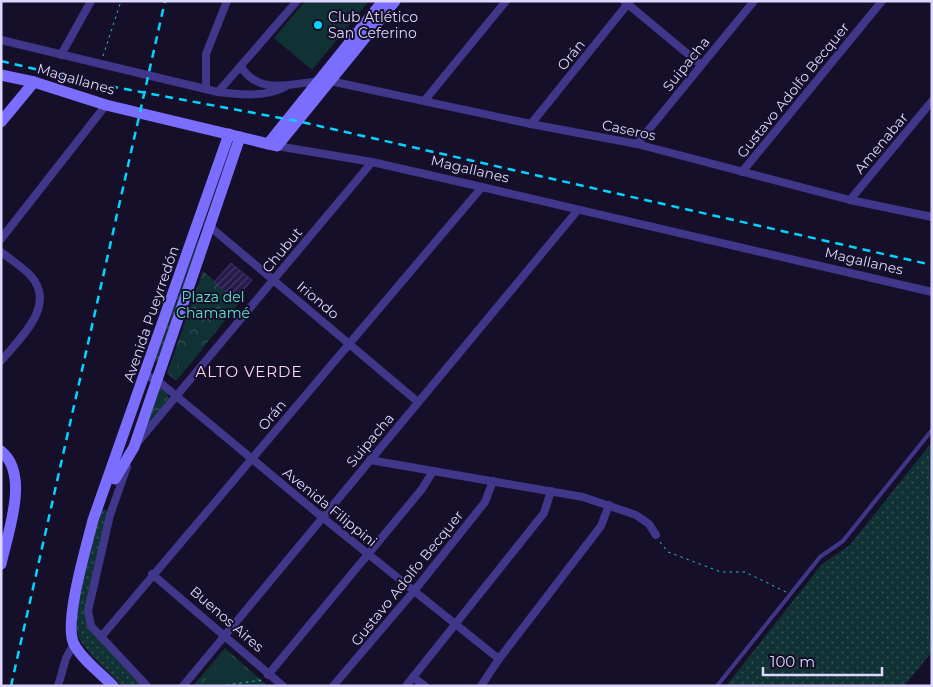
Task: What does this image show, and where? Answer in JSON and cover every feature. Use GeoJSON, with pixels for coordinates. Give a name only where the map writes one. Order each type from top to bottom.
{"type":"FeatureCollection","features":[{"type":"Feature","properties":{"kind":"street"},"geometry":{"type":"LineString","coordinates":[[61,55],[92,1]]}},
{"type":"Feature","properties":{"kind":"street"},"geometry":{"type":"LineString","coordinates":[[206,89],[206,54],[227,1]]}},
{"type":"Feature","properties":{"kind":"street"},"geometry":{"type":"LineString","coordinates":[[218,92],[297,1]]}},
{"type":"Feature","properties":{"kind":"street"},"geometry":{"type":"LineString","coordinates":[[240,67],[247,76],[261,84],[285,87],[325,81],[383,1]]}},
{"type":"Feature","properties":{"kind":"street"},"geometry":{"type":"LineString","coordinates":[[272,145],[395,1]]}},
{"type":"Feature","properties":{"kind":"street"},"geometry":{"type":"LineString","coordinates":[[425,100],[506,1]]}},
{"type":"Feature","properties":{"kind":"street","name":"Suipacha"},"geometry":{"type":"LineString","coordinates":[[638,144],[754,1]]}},
{"type":"Feature","properties":{"kind":"street","name":"Gustavo Adolfo Becquer"},"geometry":{"type":"LineString","coordinates":[[742,172],[882,1]]}},
{"type":"Feature","properties":{"kind":"street"},"geometry":{"type":"LineString","coordinates":[[627,2],[701,65]]}},
{"type":"Feature","properties":{"kind":"street","name":"Orán"},"geometry":{"type":"LineString","coordinates":[[531,124],[627,2]]}},
{"type":"Feature","properties":{"kind":"street"},"geometry":{"type":"LineString","coordinates":[[1,40],[218,92],[238,94],[274,93],[285,87]]}},
{"type":"Feature","properties":{"kind":"street","name":"Magallanes"},"geometry":{"type":"LineString","coordinates":[[1,75],[34,82],[106,104],[272,145],[372,162],[932,292]]}},
{"type":"Feature","properties":{"kind":"street","name":"Caseros"},"geometry":{"type":"LineString","coordinates":[[325,81],[425,100],[531,124],[638,144],[850,200],[930,214]]}},
{"type":"Feature","properties":{"kind":"street"},"geometry":{"type":"LineString","coordinates":[[1,122],[34,82]]}},
{"type":"Feature","properties":{"kind":"street","name":"Amenabar"},"geometry":{"type":"LineString","coordinates":[[850,200],[932,101]]}},
{"type":"Feature","properties":{"kind":"street"},"geometry":{"type":"LineString","coordinates":[[1,239],[106,104]]}},
{"type":"Feature","properties":{"kind":"street","name":"Avenida Pueyrredón"},"geometry":{"type":"LineString","coordinates":[[101,636],[91,626],[88,611],[110,515],[157,380],[229,134]]}},
{"type":"Feature","properties":{"kind":"street","name":"Avenida Pueyrredón"},"geometry":{"type":"LineString","coordinates":[[74,644],[70,623],[82,563],[100,504],[146,375],[204,224],[240,137]]}},
{"type":"Feature","properties":{"kind":"street","name":"Chubut"},"geometry":{"type":"LineString","coordinates":[[134,447],[372,162]]}},
{"type":"Feature","properties":{"kind":"street","name":"Orán"},"geometry":{"type":"LineString","coordinates":[[101,636],[482,187]]}},
{"type":"Feature","properties":{"kind":"street","name":"Suipacha"},"geometry":{"type":"LineString","coordinates":[[183,686],[577,211]]}},
{"type":"Feature","properties":{"kind":"street","name":"Iriondo"},"geometry":{"type":"LineString","coordinates":[[204,224],[273,279],[418,402]]}},
{"type":"Feature","properties":{"kind":"street"},"geometry":{"type":"LineString","coordinates":[[1,252],[30,274],[40,296],[40,308],[34,320],[1,361]]}},
{"type":"Feature","properties":{"kind":"street","name":"Avenida Filippini"},"geometry":{"type":"LineString","coordinates":[[146,375],[157,380],[322,517],[499,659]]}},
{"type":"Feature","properties":{"kind":"street","name":"Avenida Pueyrredón"},"geometry":{"type":"LineString","coordinates":[[100,504],[134,447]]}},
{"type":"Feature","properties":{"kind":"street"},"geometry":{"type":"LineString","coordinates":[[1,451],[9,457],[16,472],[16,491],[1,564]]}},
{"type":"Feature","properties":{"kind":"street"},"geometry":{"type":"LineString","coordinates":[[370,460],[583,496],[636,515],[650,524],[656,535]]}},
{"type":"Feature","properties":{"kind":"street"},"geometry":{"type":"LineString","coordinates":[[268,675],[422,489],[433,471]]}},
{"type":"Feature","properties":{"kind":"street","name":"Gustavo Adolfo Becquer"},"geometry":{"type":"LineString","coordinates":[[334,686],[414,591],[485,502],[493,481]]}},
{"type":"Feature","properties":{"kind":"street"},"geometry":{"type":"LineString","coordinates":[[406,686],[544,513],[551,491]]}},
{"type":"Feature","properties":{"kind":"street"},"geometry":{"type":"LineString","coordinates":[[481,686],[499,659],[601,526],[609,505]]}},
{"type":"Feature","properties":{"kind":"street","name":"Buenos Aires"},"geometry":{"type":"LineString","coordinates":[[152,574],[283,686]]}},
{"type":"Feature","properties":{"kind":"street"},"geometry":{"type":"LineString","coordinates":[[101,636],[147,686]]}},
{"type":"Feature","properties":{"kind":"street"},"geometry":{"type":"LineString","coordinates":[[58,686],[66,658],[74,644],[113,686]]}},
{"type":"Feature","properties":{"kind":"street"},"geometry":{"type":"LineString","coordinates":[[413,677],[425,686]]}},
{"type":"Feature","properties":{"kind":"lane"},"geometry":{"type":"LineString","coordinates":[[717,686],[820,557],[843,541],[932,430]]}},
{"type":"Feature","properties":{"kind":"path"},"geometry":{"type":"LineString","coordinates":[[100,64],[121,1]]}},
{"type":"Feature","properties":{"kind":"path"},"geometry":{"type":"LineString","coordinates":[[656,535],[668,552],[721,572],[745,572],[790,594]]}},
{"type":"Feature","properties":{"kind":"path"},"geometry":{"type":"LineString","coordinates":[[220,686],[256,682],[263,680],[268,675]]}},
{"type":"Feature","properties":{"kind":"green space","name":"Club Atlético San Ceferino"},"geometry":{"type":"Polygon","coordinates":[[[305,1],[369,1],[312,70],[274,38],[305,1]]]}},
{"type":"Feature","properties":{"kind":"green space"},"geometry":{"type":"Polygon","coordinates":[[[198,240],[201,241],[159,363],[155,361],[198,240]]]}},
{"type":"Feature","properties":{"kind":"green space","name":"Plaza del Chamamé"},"geometry":{"type":"Polygon","coordinates":[[[203,271],[239,303],[176,381],[167,373],[203,271]]]}},
{"type":"Feature","properties":{"kind":"green space"},"geometry":{"type":"Polygon","coordinates":[[[190,341],[202,350],[185,370],[173,361],[190,341]]]}},
{"type":"Feature","properties":{"kind":"green space"},"geometry":{"type":"Polygon","coordinates":[[[158,386],[167,393],[169,399],[148,425],[146,424],[158,386]]]}},
{"type":"Feature","properties":{"kind":"green space"},"geometry":{"type":"Polygon","coordinates":[[[932,442],[932,652],[904,686],[726,686],[822,564],[850,545],[932,442]]]}},
{"type":"Feature","properties":{"kind":"green space"},"geometry":{"type":"Polygon","coordinates":[[[104,509],[109,512],[87,623],[92,633],[143,686],[122,686],[84,646],[77,629],[77,614],[83,577],[101,511],[104,509]]]}},
{"type":"Feature","properties":{"kind":"green space"},"geometry":{"type":"Polygon","coordinates":[[[225,648],[268,686],[193,686],[225,648]]]}},
{"type":"Feature","properties":{"kind":"green space"},"geometry":{"type":"Polygon","coordinates":[[[229,654],[264,686],[200,686],[229,654]]]}},
{"type":"Feature","properties":{"kind":"building"},"geometry":{"type":"Polygon","coordinates":[[[231,263],[252,280],[235,300],[214,282],[231,263]]]}},
{"type":"Feature","properties":{"kind":"railway"},"geometry":{"type":"LineString","coordinates":[[11,686],[165,1]]}},
{"type":"Feature","properties":{"kind":"railway"},"geometry":{"type":"LineString","coordinates":[[1,61],[98,84],[297,121],[932,265]]}},
{"type":"Feature","properties":{"kind":"place","name":"Club Atlético San Ceferino"},"geometry":{"type":"Point","coordinates":[318,25]}},
{"type":"Feature","properties":{"kind":"district","name":"ALTO VERDE"},"geometry":{"type":"Point","coordinates":[249,371]}}]}
